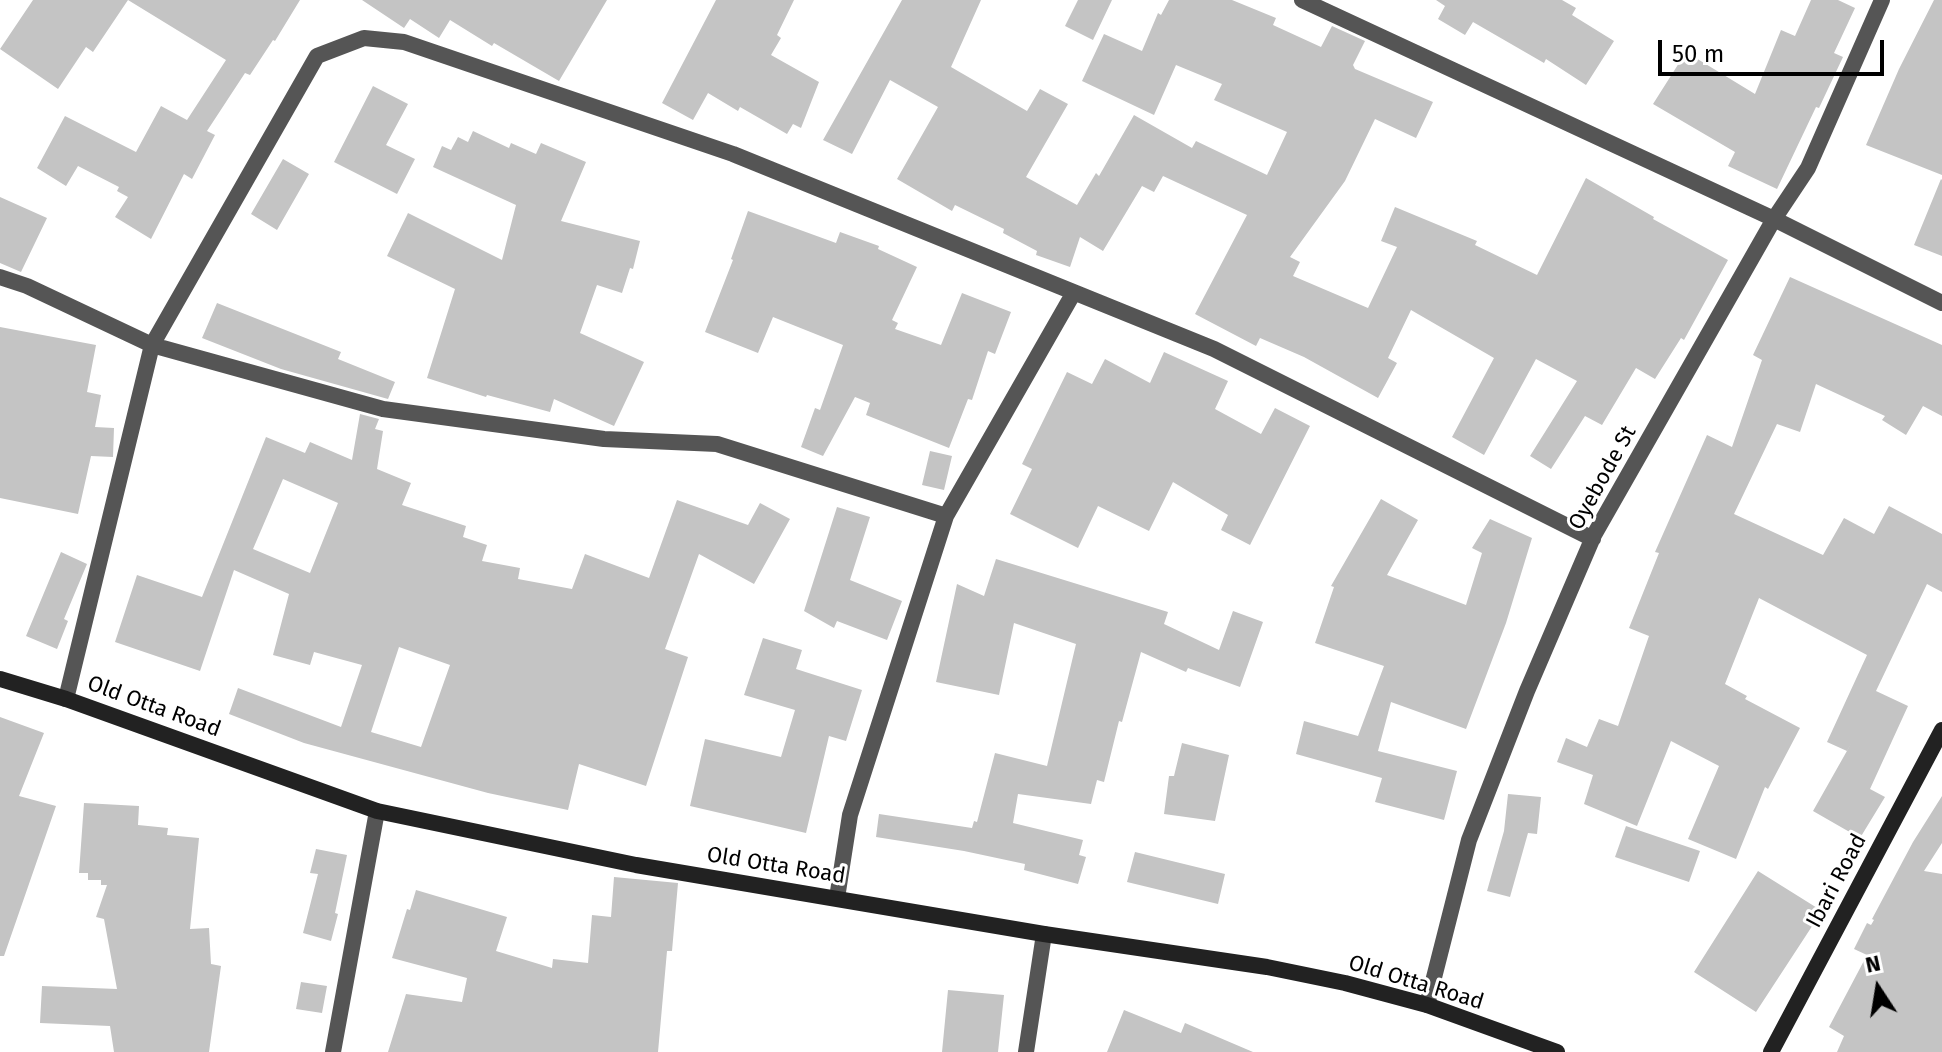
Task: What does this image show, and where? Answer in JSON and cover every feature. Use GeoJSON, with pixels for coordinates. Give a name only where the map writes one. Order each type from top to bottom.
{"type":"FeatureCollection","features":[{"type":"Feature","properties":{"kind":"street"},"geometry":{"type":"LineString","coordinates":[[1302,0],[1774,219],[1942,303]]}},
{"type":"Feature","properties":{"kind":"street","name":"Oyebode St"},"geometry":{"type":"LineString","coordinates":[[1427,1005],[1469,840],[1527,691],[1593,539],[1774,219],[1808,168],[1882,0]]}},
{"type":"Feature","properties":{"kind":"street"},"geometry":{"type":"LineString","coordinates":[[66,699],[152,345],[317,56],[364,38],[404,42],[733,154],[1214,349],[1593,539]]}},
{"type":"Feature","properties":{"kind":"street"},"geometry":{"type":"LineString","coordinates":[[0,277],[27,286],[152,345],[383,409],[604,439],[717,444],[946,516]]}},
{"type":"Feature","properties":{"kind":"street"},"geometry":{"type":"LineString","coordinates":[[837,898],[850,815],[946,516],[1073,294]]}},
{"type":"Feature","properties":{"kind":"street","name":"Old Otta Road"},"geometry":{"type":"LineString","coordinates":[[0,679],[66,699],[377,811],[636,865],[1044,934],[1267,967],[1345,983],[1427,1005],[1557,1052]]}},
{"type":"Feature","properties":{"kind":"street","name":"Ibari Road"},"geometry":{"type":"LineString","coordinates":[[1771,1052],[1942,730]]}},
{"type":"Feature","properties":{"kind":"street"},"geometry":{"type":"LineString","coordinates":[[333,1052],[377,811]]}},
{"type":"Feature","properties":{"kind":"street"},"geometry":{"type":"LineString","coordinates":[[1026,1052],[1044,934]]}},
{"type":"Feature","properties":{"kind":"building"},"geometry":{"type":"Polygon","coordinates":[[[33,0],[128,0],[93,52],[86,47],[58,89],[0,49],[33,0]]]}},
{"type":"Feature","properties":{"kind":"building"},"geometry":{"type":"Polygon","coordinates":[[[128,0],[300,0],[275,41],[250,75],[245,73],[207,131],[215,135],[192,179],[184,174],[151,239],[115,217],[128,197],[117,191],[119,187],[78,166],[66,186],[37,168],[65,116],[136,152],[161,106],[187,120],[226,60],[128,0]]]}},
{"type":"Feature","properties":{"kind":"building"},"geometry":{"type":"Polygon","coordinates":[[[362,0],[607,0],[559,81],[450,20],[439,38],[410,19],[404,28],[362,0]]]}},
{"type":"Feature","properties":{"kind":"building"},"geometry":{"type":"Polygon","coordinates":[[[716,0],[794,0],[777,35],[781,38],[771,55],[819,82],[801,128],[793,124],[787,134],[708,93],[693,120],[662,103],[716,0]]]}},
{"type":"Feature","properties":{"kind":"building"},"geometry":{"type":"Polygon","coordinates":[[[902,0],[981,0],[951,67],[1027,111],[1040,89],[1068,104],[1026,177],[1077,205],[1096,173],[1099,176],[1134,115],[1192,148],[1196,141],[1267,175],[1287,132],[1214,100],[1222,84],[1176,65],[1154,115],[1082,81],[1104,34],[1142,51],[1158,13],[1161,15],[1169,0],[1232,0],[1276,18],[1273,25],[1321,47],[1332,26],[1365,41],[1353,65],[1355,69],[1433,102],[1416,138],[1375,119],[1345,181],[1290,257],[1300,262],[1293,276],[1368,308],[1397,247],[1381,241],[1395,207],[1477,241],[1475,245],[1537,275],[1586,178],[1728,260],[1684,340],[1681,338],[1655,379],[1636,368],[1602,425],[1585,416],[1551,469],[1530,456],[1577,381],[1536,359],[1484,455],[1452,437],[1494,358],[1411,310],[1388,358],[1397,363],[1378,398],[1304,357],[1260,338],[1256,346],[1195,314],[1247,215],[1163,176],[1154,192],[1142,186],[1103,251],[1080,237],[1070,267],[1036,255],[1037,251],[1003,233],[1004,229],[955,205],[952,211],[897,179],[938,107],[890,80],[852,154],[823,140],[902,0]]]}},
{"type":"Feature","properties":{"kind":"building"},"geometry":{"type":"Polygon","coordinates":[[[1078,0],[1112,0],[1093,40],[1065,26],[1078,0]]]}},
{"type":"Feature","properties":{"kind":"building"},"geometry":{"type":"Polygon","coordinates":[[[1436,0],[1562,0],[1576,8],[1572,15],[1614,41],[1586,85],[1546,59],[1544,63],[1473,22],[1465,35],[1438,19],[1445,6],[1436,0]]]}},
{"type":"Feature","properties":{"kind":"building"},"geometry":{"type":"Polygon","coordinates":[[[1811,0],[1838,0],[1855,8],[1834,53],[1843,57],[1777,189],[1728,166],[1735,152],[1653,104],[1686,52],[1755,94],[1781,30],[1795,36],[1811,0]]]}},
{"type":"Feature","properties":{"kind":"building"},"geometry":{"type":"Polygon","coordinates":[[[1934,0],[1942,0],[1942,175],[1866,145],[1934,0]]]}},
{"type":"Feature","properties":{"kind":"building"},"geometry":{"type":"Polygon","coordinates":[[[373,86],[408,104],[386,145],[415,159],[397,194],[334,162],[373,86]]]}},
{"type":"Feature","properties":{"kind":"building"},"geometry":{"type":"Polygon","coordinates":[[[473,131],[509,148],[511,143],[536,154],[541,143],[586,162],[561,221],[640,241],[633,269],[630,268],[622,293],[597,285],[580,333],[644,362],[614,426],[554,399],[550,412],[486,397],[427,378],[455,289],[387,256],[408,213],[502,260],[516,205],[433,167],[442,146],[451,150],[458,137],[468,142],[473,131]]]}},
{"type":"Feature","properties":{"kind":"building"},"geometry":{"type":"Polygon","coordinates":[[[283,159],[309,174],[277,230],[251,214],[283,159]]]}},
{"type":"Feature","properties":{"kind":"building"},"geometry":{"type":"Polygon","coordinates":[[[1942,180],[1942,256],[1914,245],[1942,180]]]}},
{"type":"Feature","properties":{"kind":"building"},"geometry":{"type":"Polygon","coordinates":[[[0,197],[47,218],[21,272],[0,263],[0,197]]]}},
{"type":"Feature","properties":{"kind":"building"},"geometry":{"type":"Polygon","coordinates":[[[748,211],[836,243],[840,232],[879,246],[878,249],[917,267],[892,320],[898,323],[895,329],[941,345],[962,293],[1011,312],[995,354],[988,351],[972,400],[968,399],[949,448],[866,415],[870,403],[855,397],[823,456],[801,447],[815,408],[820,410],[843,345],[773,317],[758,353],[705,332],[748,211]]]}},
{"type":"Feature","properties":{"kind":"building"},"geometry":{"type":"Polygon","coordinates":[[[1790,277],[1942,345],[1942,416],[1923,406],[1906,435],[1882,420],[1885,416],[1816,384],[1800,432],[1777,424],[1734,514],[1823,555],[1844,518],[1874,534],[1889,506],[1942,534],[1942,592],[1927,584],[1876,691],[1908,706],[1870,789],[1885,797],[1860,838],[1813,811],[1847,751],[1827,742],[1867,655],[1759,598],[1725,684],[1747,696],[1745,699],[1800,728],[1768,789],[1765,787],[1736,859],[1688,839],[1719,766],[1671,741],[1637,826],[1584,804],[1593,775],[1557,762],[1566,738],[1587,747],[1599,719],[1618,726],[1649,636],[1629,628],[1659,553],[1655,552],[1707,435],[1732,447],[1762,360],[1753,355],[1790,277]]]}},
{"type":"Feature","properties":{"kind":"building"},"geometry":{"type":"Polygon","coordinates":[[[217,303],[341,352],[338,359],[395,382],[388,399],[281,369],[202,338],[217,303]]]}},
{"type":"Feature","properties":{"kind":"building"},"geometry":{"type":"Polygon","coordinates":[[[0,327],[96,345],[87,392],[101,395],[95,427],[114,428],[113,457],[91,456],[78,514],[0,498],[0,327]]]}},
{"type":"Feature","properties":{"kind":"building"},"geometry":{"type":"Polygon","coordinates":[[[1164,352],[1228,381],[1215,409],[1261,434],[1275,408],[1310,426],[1250,545],[1221,530],[1228,515],[1173,482],[1149,531],[1098,506],[1078,548],[1010,514],[1032,469],[1022,464],[1067,372],[1092,384],[1105,359],[1150,383],[1164,352]]]}},
{"type":"Feature","properties":{"kind":"building"},"geometry":{"type":"Polygon","coordinates":[[[360,414],[379,419],[375,429],[383,431],[377,469],[411,483],[402,505],[466,526],[463,537],[487,545],[482,561],[520,568],[518,579],[572,589],[585,554],[649,578],[677,500],[748,525],[760,503],[790,519],[754,584],[699,554],[665,649],[688,657],[646,786],[579,764],[568,810],[488,793],[304,743],[229,714],[238,688],[341,727],[362,665],[314,652],[310,665],[273,655],[289,594],[234,570],[200,671],[115,642],[137,575],[202,597],[266,437],[305,453],[310,442],[352,460],[360,414]],[[283,479],[253,549],[310,573],[338,503],[283,479]],[[399,647],[371,732],[421,747],[450,665],[399,647]]]}},
{"type":"Feature","properties":{"kind":"building"},"geometry":{"type":"Polygon","coordinates":[[[930,451],[952,456],[944,490],[922,485],[930,451]]]}},
{"type":"Feature","properties":{"kind":"building"},"geometry":{"type":"Polygon","coordinates":[[[1381,499],[1418,520],[1387,575],[1466,605],[1482,553],[1472,548],[1490,519],[1532,538],[1506,623],[1466,729],[1391,702],[1378,751],[1457,771],[1444,820],[1375,802],[1382,778],[1296,754],[1304,721],[1358,736],[1384,666],[1315,643],[1334,587],[1331,586],[1381,499]]]}},
{"type":"Feature","properties":{"kind":"building"},"geometry":{"type":"Polygon","coordinates":[[[837,507],[870,517],[850,580],[902,601],[887,640],[837,621],[834,628],[804,611],[837,507]]]}},
{"type":"Feature","properties":{"kind":"building"},"geometry":{"type":"Polygon","coordinates":[[[61,552],[87,564],[64,619],[68,621],[57,649],[26,636],[61,552]]]}},
{"type":"Feature","properties":{"kind":"building"},"geometry":{"type":"Polygon","coordinates":[[[996,559],[1168,612],[1164,624],[1219,650],[1233,611],[1263,622],[1240,687],[1188,668],[1186,672],[1141,652],[1104,782],[1097,780],[1091,804],[1018,794],[1013,823],[1083,840],[1079,855],[1086,857],[1078,884],[1024,870],[1025,864],[876,837],[879,814],[972,828],[974,821],[977,822],[995,753],[1047,766],[1076,644],[1014,623],[999,695],[936,682],[957,584],[984,596],[996,559]]]}},
{"type":"Feature","properties":{"kind":"building"},"geometry":{"type":"Polygon","coordinates":[[[763,638],[802,650],[796,669],[862,690],[846,741],[829,736],[806,833],[690,806],[705,739],[781,757],[795,710],[744,695],[763,638]]]}},
{"type":"Feature","properties":{"kind":"building"},"geometry":{"type":"Polygon","coordinates":[[[0,717],[44,733],[19,796],[56,806],[4,956],[0,956],[0,717]]]}},
{"type":"Feature","properties":{"kind":"building"},"geometry":{"type":"Polygon","coordinates":[[[1182,743],[1229,755],[1215,821],[1164,814],[1169,776],[1174,776],[1182,743]]]}},
{"type":"Feature","properties":{"kind":"building"},"geometry":{"type":"Polygon","coordinates":[[[1508,794],[1541,797],[1537,834],[1528,833],[1510,897],[1487,891],[1504,831],[1508,794]]]}},
{"type":"Feature","properties":{"kind":"building"},"geometry":{"type":"Polygon","coordinates":[[[1942,796],[1942,843],[1924,871],[1942,874],[1942,1052],[1837,1052],[1844,1036],[1829,1027],[1867,955],[1854,949],[1867,923],[1871,925],[1874,920],[1913,842],[1942,796]]]}},
{"type":"Feature","properties":{"kind":"building"},"geometry":{"type":"Polygon","coordinates":[[[84,803],[139,806],[138,825],[168,828],[167,835],[199,838],[190,929],[209,928],[211,964],[221,966],[209,1052],[114,1052],[110,1026],[40,1023],[42,986],[117,989],[104,919],[96,917],[107,885],[101,885],[101,880],[88,880],[88,873],[79,873],[84,803]]]}},
{"type":"Feature","properties":{"kind":"building"},"geometry":{"type":"Polygon","coordinates":[[[1626,826],[1700,851],[1689,882],[1615,857],[1626,826]]]}},
{"type":"Feature","properties":{"kind":"building"},"geometry":{"type":"Polygon","coordinates":[[[316,849],[347,855],[331,941],[303,933],[318,874],[310,873],[316,849]]]}},
{"type":"Feature","properties":{"kind":"building"},"geometry":{"type":"Polygon","coordinates":[[[1135,852],[1225,874],[1218,904],[1127,882],[1135,852]]]}},
{"type":"Feature","properties":{"kind":"building"},"geometry":{"type":"Polygon","coordinates":[[[1758,871],[1822,911],[1756,1012],[1694,972],[1758,871]]]}},
{"type":"Feature","properties":{"kind":"building"},"geometry":{"type":"Polygon","coordinates":[[[614,877],[678,883],[672,951],[667,951],[658,1052],[388,1052],[406,994],[462,1002],[467,978],[392,958],[416,890],[507,917],[496,951],[552,968],[553,959],[588,963],[592,915],[611,917],[614,877]]]}},
{"type":"Feature","properties":{"kind":"building"},"geometry":{"type":"Polygon","coordinates":[[[301,982],[327,986],[322,1013],[296,1009],[301,982]]]}},
{"type":"Feature","properties":{"kind":"building"},"geometry":{"type":"Polygon","coordinates":[[[948,990],[1004,995],[998,1052],[942,1052],[948,990]]]}},
{"type":"Feature","properties":{"kind":"building"},"geometry":{"type":"Polygon","coordinates":[[[1124,1010],[1181,1033],[1185,1023],[1253,1052],[1107,1052],[1124,1010]]]}}]}
